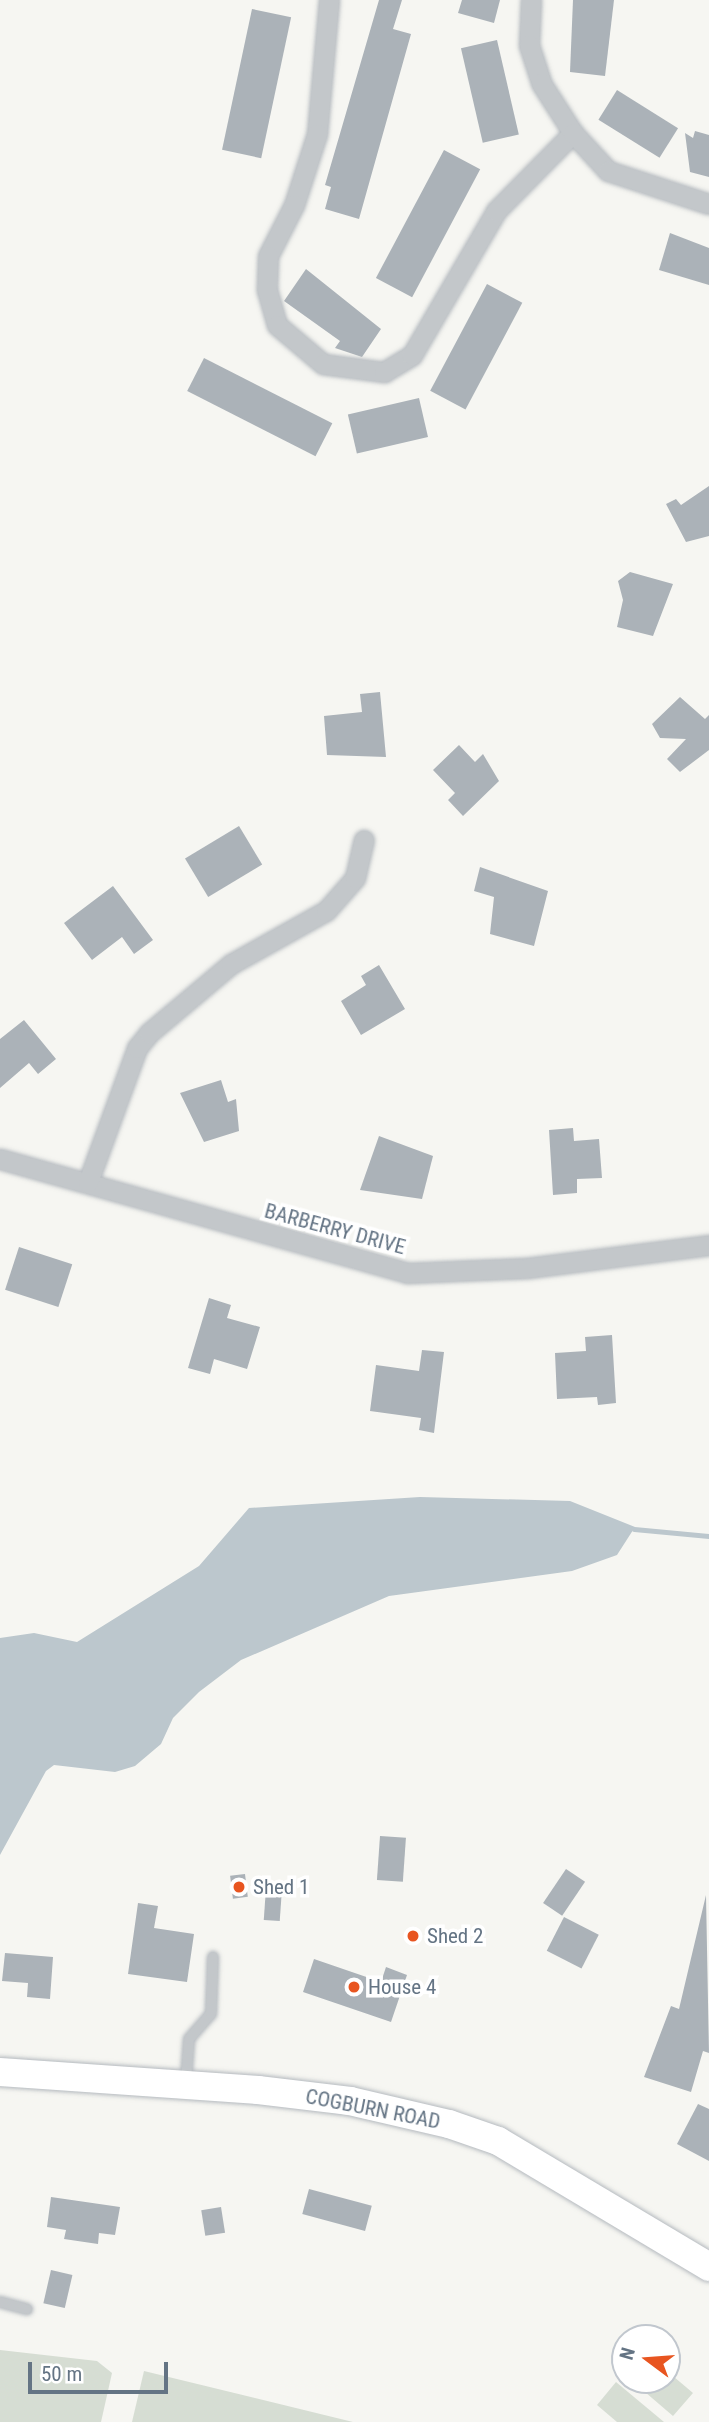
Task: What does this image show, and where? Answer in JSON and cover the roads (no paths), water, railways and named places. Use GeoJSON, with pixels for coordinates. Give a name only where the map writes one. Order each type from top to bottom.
{"type":"FeatureCollection","features":[{"type":"Feature","properties":{"kind":"street"},"geometry":{"type":"LineString","coordinates":[[329,0],[317,134],[294,205],[268,256],[267,290],[277,325],[323,364],[384,372],[412,355],[496,211],[573,133]]}},
{"type":"Feature","properties":{"kind":"street"},"geometry":{"type":"LineString","coordinates":[[531,0],[529,45],[541,83],[573,133],[608,171],[709,204]]}},
{"type":"Feature","properties":{"kind":"street"},"geometry":{"type":"LineString","coordinates":[[88,1182],[137,1048],[149,1033],[232,964],[326,911],[355,878],[364,840]]}},
{"type":"Feature","properties":{"kind":"street","name":"BARBERRY DRIVE"},"geometry":{"type":"LineString","coordinates":[[0,1159],[407,1273],[527,1268],[709,1245]]}},
{"type":"Feature","properties":{"kind":"street","name":"COGBURN ROAD"},"geometry":{"type":"LineString","coordinates":[[0,2072],[186,2085],[350,2101],[488,2137],[709,2267]]}},
{"type":"Feature","properties":{"kind":"lane"},"geometry":{"type":"LineString","coordinates":[[186,2085],[189,2039],[211,2014],[213,1957]]}},
{"type":"Feature","properties":{"kind":"lane"},"geometry":{"type":"LineString","coordinates":[[0,2302],[27,2309]]}},
{"type":"Feature","properties":{"kind":"waterway"},"geometry":{"type":"LineString","coordinates":[[634,1529],[709,1536]]}},
{"type":"Feature","properties":{"kind":"place","name":"Shed 1"},"geometry":{"type":"Point","coordinates":[239,1887]}},
{"type":"Feature","properties":{"kind":"place","name":"Shed 2"},"geometry":{"type":"Point","coordinates":[413,1936]}},
{"type":"Feature","properties":{"kind":"place","name":"House 4"},"geometry":{"type":"Point","coordinates":[354,1987]}}]}
